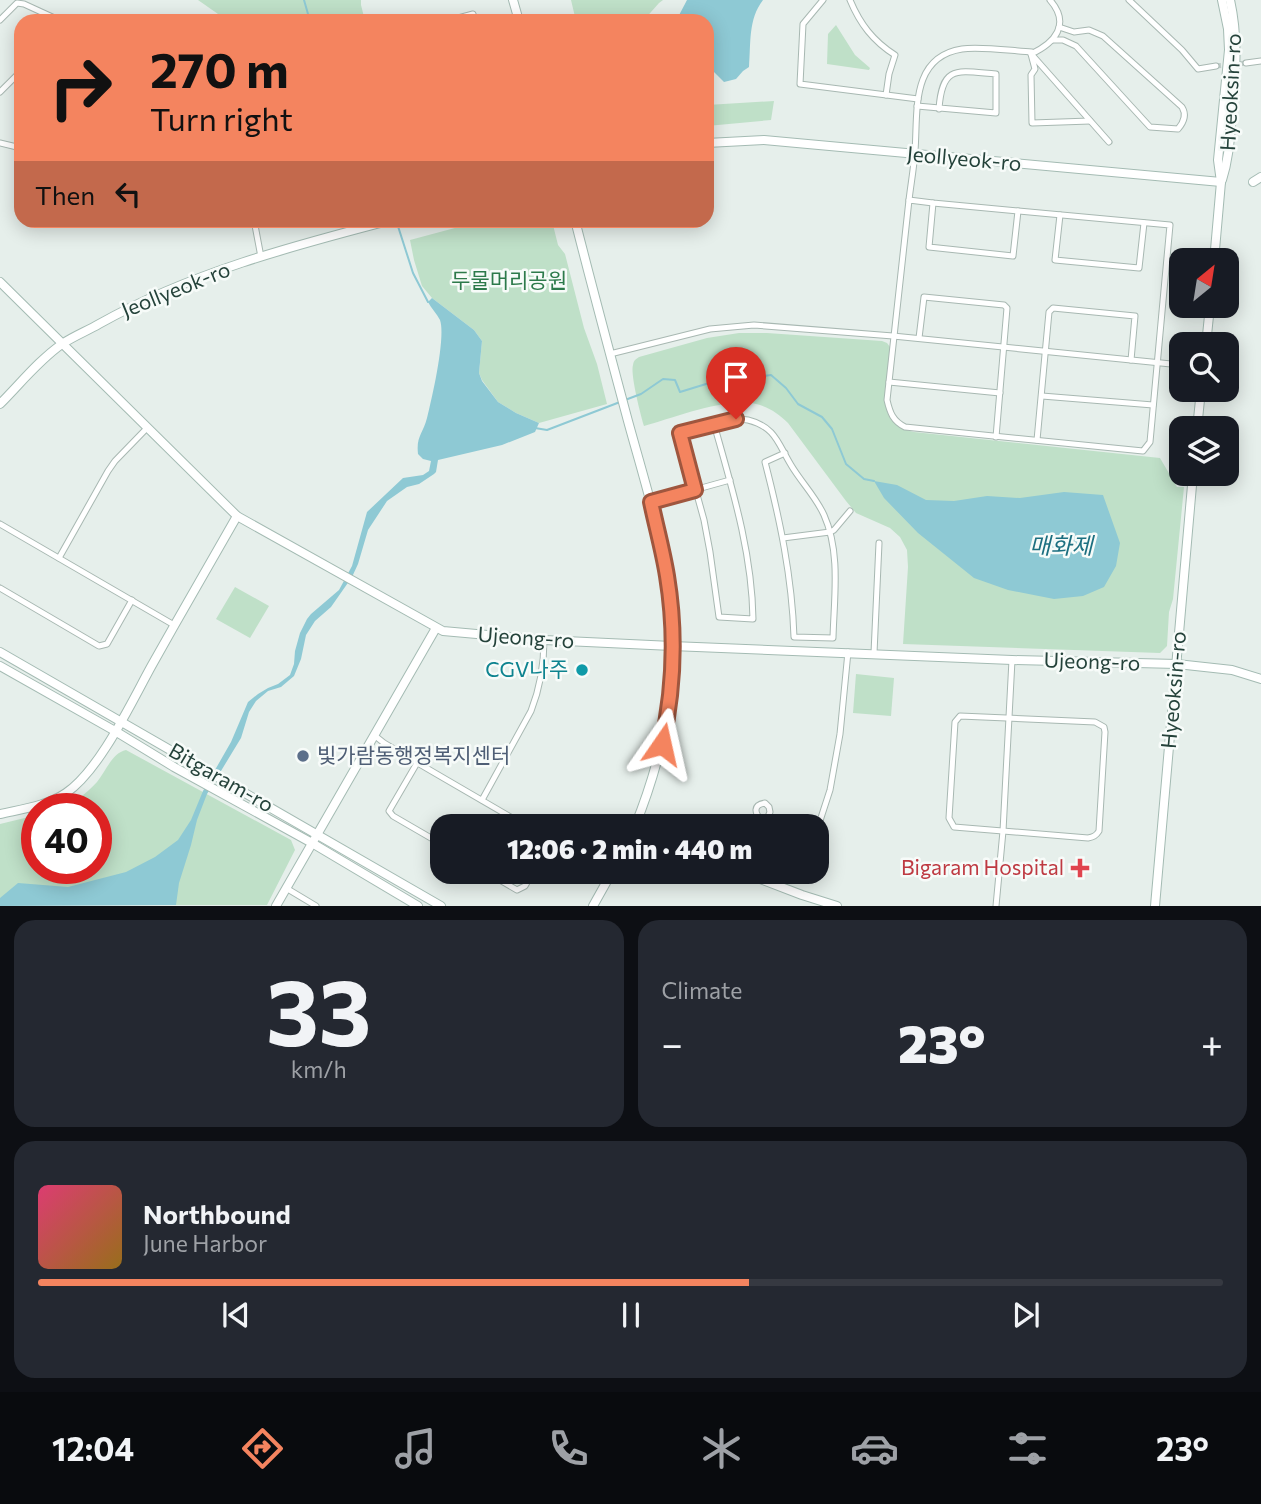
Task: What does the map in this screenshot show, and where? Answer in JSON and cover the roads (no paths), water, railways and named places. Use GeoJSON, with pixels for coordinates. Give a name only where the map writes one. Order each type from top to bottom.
{"type":"FeatureCollection","features":[{"type":"Feature","properties":{"kind":"street"},"geometry":{"type":"LineString","coordinates":[[823,0],[803,24],[800,84],[886,95],[939,109],[996,113],[996,74],[962,72],[951,75],[941,88],[939,109]]}},
{"type":"Feature","properties":{"kind":"street"},"geometry":{"type":"LineString","coordinates":[[850,0],[869,35],[895,55],[886,95]]}},
{"type":"Feature","properties":{"kind":"street"},"geometry":{"type":"LineString","coordinates":[[1031,54],[1046,47],[1056,36],[1059,27],[1058,10],[1050,0]]}},
{"type":"Feature","properties":{"kind":"street"},"geometry":{"type":"LineString","coordinates":[[1129,0],[1182,50],[1198,69],[1216,66]]}},
{"type":"Feature","properties":{"kind":"street","name":"Hyeoksin-ro"},"geometry":{"type":"LineString","coordinates":[[1215,248],[1221,182],[1218,160],[1229,50],[1222,0]]}},
{"type":"Feature","properties":{"kind":"street","name":"Hyeoksin-ro"},"geometry":{"type":"LineString","coordinates":[[1221,182],[1228,162],[1236,61],[1236,33],[1230,0]]}},
{"type":"Feature","properties":{"kind":"street"},"geometry":{"type":"LineString","coordinates":[[0,20],[17,3],[46,14]]}},
{"type":"Feature","properties":{"kind":"street"},"geometry":{"type":"LineString","coordinates":[[1052,40],[1063,40],[1076,46],[1150,127],[1178,129],[1185,119],[1182,107],[1103,36],[1089,30],[1074,32],[1059,27]]}},
{"type":"Feature","properties":{"kind":"street"},"geometry":{"type":"LineString","coordinates":[[909,200],[1170,225],[1150,442],[1143,451],[905,427],[894,419],[887,400],[893,336],[909,200],[915,154],[918,103],[921,82],[929,66],[952,51],[965,48],[1032,52],[1109,142]]}},
{"type":"Feature","properties":{"kind":"street"},"geometry":{"type":"LineString","coordinates":[[1031,54],[1034,63],[1031,75],[1032,123],[1090,121]]}},
{"type":"Feature","properties":{"kind":"street"},"geometry":{"type":"LineString","coordinates":[[1246,63],[1261,61]]}},
{"type":"Feature","properties":{"kind":"street"},"geometry":{"type":"LineString","coordinates":[[1034,71],[1045,69]]}},
{"type":"Feature","properties":{"kind":"street"},"geometry":{"type":"LineString","coordinates":[[0,92],[14,78]]}},
{"type":"Feature","properties":{"kind":"street","name":"Jeollyeok-ro"},"geometry":{"type":"LineString","coordinates":[[714,144],[764,140],[1221,182]]}},
{"type":"Feature","properties":{"kind":"street"},"geometry":{"type":"LineString","coordinates":[[933,203],[929,247],[1013,256],[1017,211]]}},
{"type":"Feature","properties":{"kind":"street"},"geometry":{"type":"LineString","coordinates":[[1060,215],[1055,260],[1115,266],[1139,268],[1144,223]]}},
{"type":"Feature","properties":{"kind":"street"},"geometry":{"type":"LineString","coordinates":[[256,228],[261,257]]}},
{"type":"Feature","properties":{"kind":"street","name":"Jeollyeok-ro"},"geometry":{"type":"LineString","coordinates":[[0,404],[62,344],[130,306],[200,276],[364,228]]}},
{"type":"Feature","properties":{"kind":"street"},"geometry":{"type":"LineString","coordinates":[[577,228],[651,502],[667,578],[672,646],[671,687],[656,765],[639,814]]}},
{"type":"Feature","properties":{"kind":"street","name":"Ujeong-ro"},"geometry":{"type":"LineString","coordinates":[[0,282],[237,516],[443,631],[544,640],[672,646],[1177,664],[1233,670],[1261,678]]}},
{"type":"Feature","properties":{"kind":"street"},"geometry":{"type":"LineString","coordinates":[[919,338],[924,297],[1004,305],[1007,308],[996,437]]}},
{"type":"Feature","properties":{"kind":"street"},"geometry":{"type":"LineString","coordinates":[[1038,440],[1049,312],[1052,308],[1135,316],[1131,360]]}},
{"type":"Feature","properties":{"kind":"street"},"geometry":{"type":"LineString","coordinates":[[610,354],[693,332],[739,326],[769,326],[1169,364]]}},
{"type":"Feature","properties":{"kind":"street"},"geometry":{"type":"LineString","coordinates":[[889,382],[1000,393]]}},
{"type":"Feature","properties":{"kind":"street"},"geometry":{"type":"LineString","coordinates":[[1042,397],[1153,405]]}},
{"type":"Feature","properties":{"kind":"street"},"geometry":{"type":"LineString","coordinates":[[714,424],[748,556],[753,619],[719,617],[710,552],[680,433],[714,424],[736,419],[759,424],[772,433],[785,453],[790,464],[821,509],[830,532],[835,564],[833,638],[794,637],[791,587],[783,538],[765,462],[785,453]]}},
{"type":"Feature","properties":{"kind":"street"},"geometry":{"type":"LineString","coordinates":[[59,558],[108,471],[147,428]]}},
{"type":"Feature","properties":{"kind":"street"},"geometry":{"type":"LineString","coordinates":[[651,502],[730,480]]}},
{"type":"Feature","properties":{"kind":"street","name":"Hyeoksin-ro"},"geometry":{"type":"LineString","coordinates":[[1155,905],[1192,486]]}},
{"type":"Feature","properties":{"kind":"street"},"geometry":{"type":"LineString","coordinates":[[783,538],[830,532],[850,511]]}},
{"type":"Feature","properties":{"kind":"street"},"geometry":{"type":"LineString","coordinates":[[0,814],[47,802],[67,793],[86,775],[115,730],[237,516]]}},
{"type":"Feature","properties":{"kind":"street"},"geometry":{"type":"LineString","coordinates":[[0,524],[174,625]]}},
{"type":"Feature","properties":{"kind":"street"},"geometry":{"type":"LineString","coordinates":[[874,653],[878,543]]}},
{"type":"Feature","properties":{"kind":"street"},"geometry":{"type":"LineString","coordinates":[[0,588],[99,646],[107,644],[132,600]]}},
{"type":"Feature","properties":{"kind":"street"},"geometry":{"type":"LineString","coordinates":[[276,905],[436,628]]}},
{"type":"Feature","properties":{"kind":"street"},"geometry":{"type":"LineString","coordinates":[[482,800],[537,697],[544,640]]}},
{"type":"Feature","properties":{"kind":"street","name":"Bitgaram-ro"},"geometry":{"type":"LineString","coordinates":[[0,652],[441,905]]}},
{"type":"Feature","properties":{"kind":"street"},"geometry":{"type":"LineString","coordinates":[[822,814],[830,790],[842,720],[848,652]]}},
{"type":"Feature","properties":{"kind":"street"},"geometry":{"type":"LineString","coordinates":[[996,905],[1003,831],[1012,660]]}},
{"type":"Feature","properties":{"kind":"street","name":"Bitgaram-ro"},"geometry":{"type":"LineString","coordinates":[[0,666],[418,905]]}},
{"type":"Feature","properties":{"kind":"street"},"geometry":{"type":"LineString","coordinates":[[960,716],[1095,722],[1104,727],[1097,834],[1088,838],[1003,831],[958,828],[951,824],[949,818],[955,722],[960,716]]}},
{"type":"Feature","properties":{"kind":"street"},"geometry":{"type":"LineString","coordinates":[[374,735],[506,814]]}},
{"type":"Feature","properties":{"kind":"street"},"geometry":{"type":"LineString","coordinates":[[417,763],[389,811],[430,837]]}},
{"type":"Feature","properties":{"kind":"street"},"geometry":{"type":"LineString","coordinates":[[507,884],[517,890],[526,884]]}},
{"type":"Feature","properties":{"kind":"street"},"geometry":{"type":"LineString","coordinates":[[593,905],[603,884]]}},
{"type":"Feature","properties":{"kind":"street"},"geometry":{"type":"LineString","coordinates":[[773,884],[837,905]]}},
{"type":"Feature","properties":{"kind":"street"},"geometry":{"type":"LineString","coordinates":[[286,888],[316,905]]}},
{"type":"Feature","properties":{"kind":"water"},"geometry":{"type":"Polygon","coordinates":[[[687,0],[763,0],[753,23],[749,67],[736,79],[724,82],[714,72],[714,14],[680,14],[687,0]]]}},
{"type":"Feature","properties":{"kind":"water"},"geometry":{"type":"Polygon","coordinates":[[[432,298],[474,330],[482,341],[479,373],[482,381],[498,402],[539,423],[535,432],[502,445],[438,460],[434,474],[419,484],[407,487],[387,501],[368,530],[352,577],[331,607],[315,621],[306,635],[294,676],[281,687],[268,691],[256,701],[249,712],[241,738],[207,794],[197,820],[179,883],[176,905],[0,906],[0,898],[18,883],[68,887],[80,884],[112,884],[112,876],[126,872],[155,857],[178,840],[231,742],[248,702],[290,675],[300,633],[307,619],[339,590],[352,566],[367,512],[403,478],[423,475],[429,471],[431,461],[418,454],[418,448],[438,368],[441,328],[440,320],[428,302],[432,298]]]}},
{"type":"Feature","properties":{"kind":"water","name":"매화제"},"geometry":{"type":"Polygon","coordinates":[[[874,481],[897,485],[926,500],[954,501],[987,496],[1020,498],[1064,492],[1103,495],[1120,543],[1116,566],[1104,587],[1083,596],[1054,599],[1008,590],[974,578],[918,533],[884,498],[874,481]]]}},
{"type":"Feature","properties":{"kind":"waterway"},"geometry":{"type":"LineString","coordinates":[[304,0],[308,14]]}},
{"type":"Feature","properties":{"kind":"waterway"},"geometry":{"type":"LineString","coordinates":[[399,228],[413,273],[428,302]]}},
{"type":"Feature","properties":{"kind":"waterway"},"geometry":{"type":"LineString","coordinates":[[625,400],[641,394],[663,379],[675,380],[680,392],[706,384],[722,384],[742,375],[771,375],[786,388],[798,404],[822,417],[832,429],[846,464],[864,479],[874,481]]}},
{"type":"Feature","properties":{"kind":"waterway"},"geometry":{"type":"LineString","coordinates":[[535,428],[547,430],[620,402]]}},
{"type":"Feature","properties":{"kind":"tunnel"},"geometry":{"type":"LineString","coordinates":[[1216,66],[1246,63]]}},
{"type":"Feature","properties":{"kind":"place","name":"CGV나주"},"geometry":{"type":"Point","coordinates":[582,670]}},
{"type":"Feature","properties":{"kind":"place","name":"빛가람동행정복지센터"},"geometry":{"type":"Point","coordinates":[303,756]}},
{"type":"Feature","properties":{"kind":"place","name":"Bigaram Hospital"},"geometry":{"type":"Point","coordinates":[1080,868]}},
{"type":"Feature","properties":{"kind":"park label","name":"두물머리공원"},"geometry":{"type":"Point","coordinates":[509,281]}}]}
